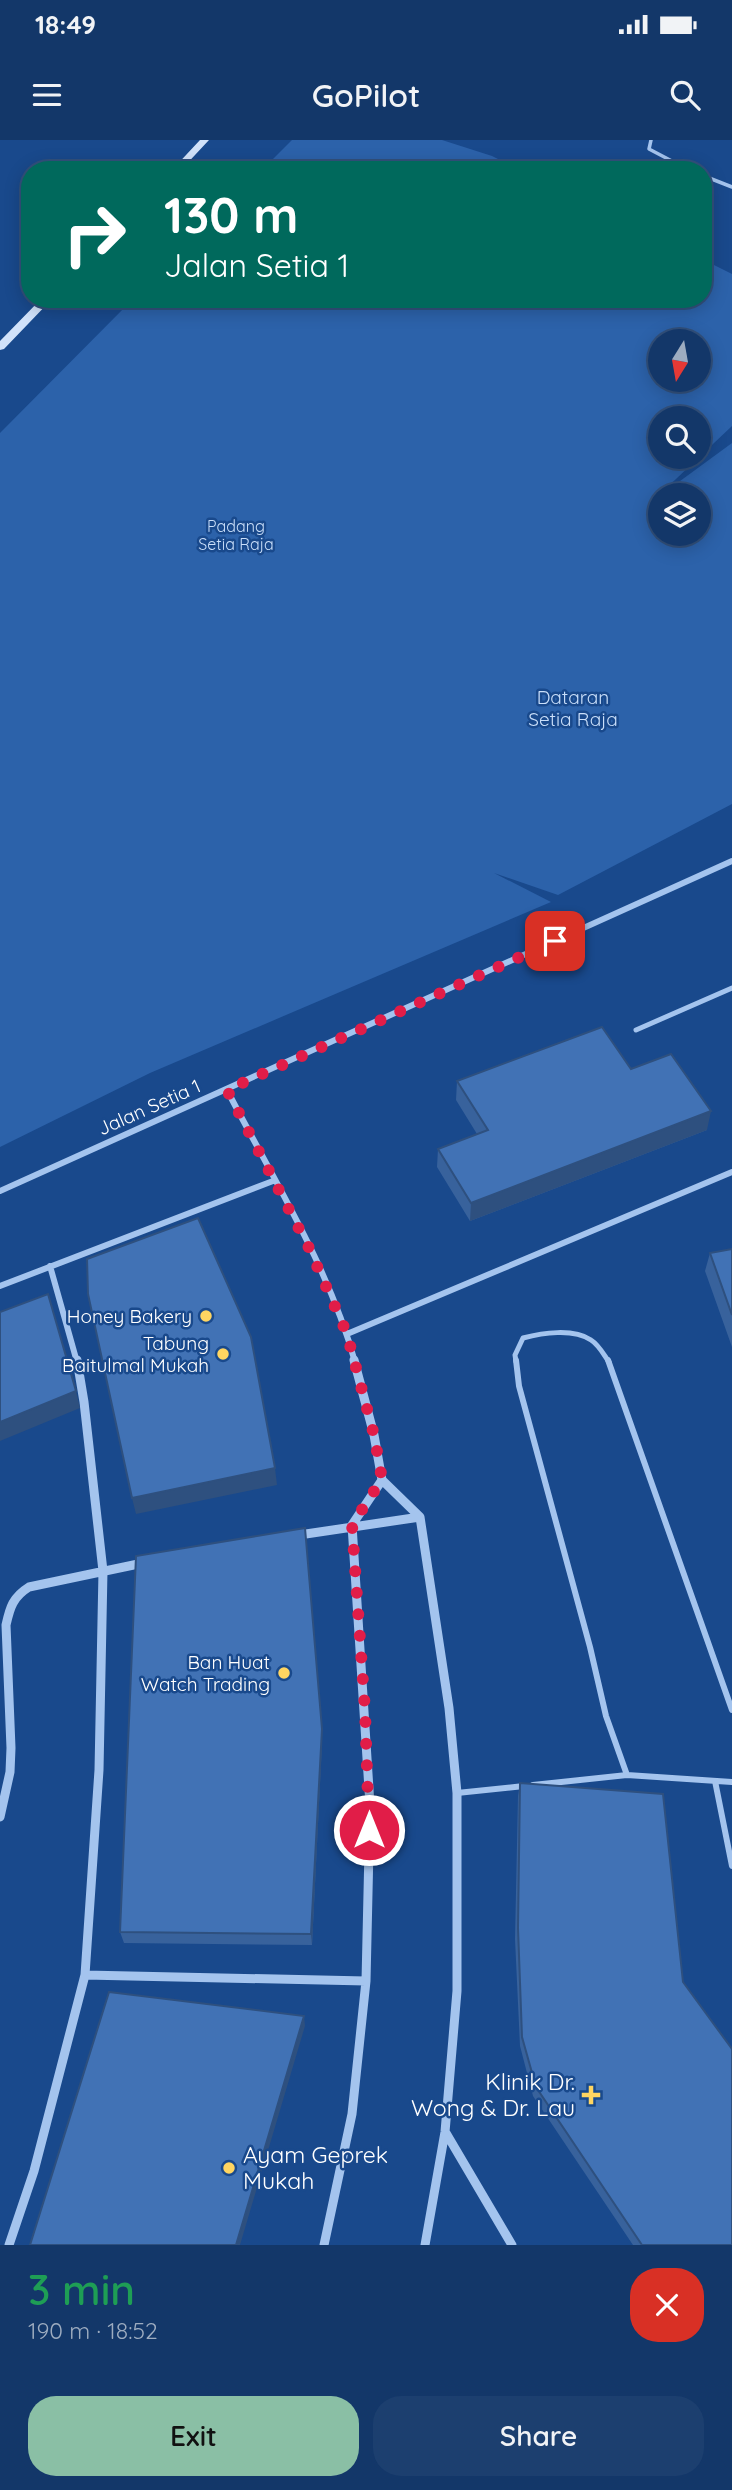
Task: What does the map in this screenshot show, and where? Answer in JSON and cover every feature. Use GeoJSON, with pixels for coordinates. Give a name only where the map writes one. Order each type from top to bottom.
{"type":"FeatureCollection","features":[{"type":"Feature","properties":{"kind":"street"},"geometry":{"type":"LineString","coordinates":[[185,161],[205,140]]}},
{"type":"Feature","properties":{"kind":"street"},"geometry":{"type":"LineString","coordinates":[[0,347],[38,308]]}},
{"type":"Feature","properties":{"kind":"street","name":"Jalan Setia 1"},"geometry":{"type":"LineString","coordinates":[[0,1191],[732,861]]}},
{"type":"Feature","properties":{"kind":"street"},"geometry":{"type":"LineString","coordinates":[[227,1090],[309,1248],[347,1334],[374,1435],[382,1479],[419,1517],[449,1708],[457,1793],[457,1991],[445,2132],[425,2245]]}},
{"type":"Feature","properties":{"kind":"street"},"geometry":{"type":"LineString","coordinates":[[347,1334],[732,1172]]}},
{"type":"Feature","properties":{"kind":"street"},"geometry":{"type":"LineString","coordinates":[[0,1286],[273,1181]]}},
{"type":"Feature","properties":{"kind":"street"},"geometry":{"type":"LineString","coordinates":[[9,2245],[34,2171],[85,1975],[99,1770],[103,1571],[84,1402],[75,1351],[50,1266]]}},
{"type":"Feature","properties":{"kind":"street"},"geometry":{"type":"LineString","coordinates":[[324,2245],[352,2114],[366,1981],[370,1805],[352,1525],[382,1479]]}},
{"type":"Feature","properties":{"kind":"street"},"geometry":{"type":"LineString","coordinates":[[286,1537],[419,1517]]}},
{"type":"Feature","properties":{"kind":"street"},"geometry":{"type":"LineString","coordinates":[[0,1817],[10,1772],[6,1646],[10,1605],[18,1594],[29,1587],[155,1561]]}},
{"type":"Feature","properties":{"kind":"street"},"geometry":{"type":"LineString","coordinates":[[85,1975],[366,1981]]}},
{"type":"Feature","properties":{"kind":"street"},"geometry":{"type":"LineString","coordinates":[[445,2132],[512,2245]]}},
{"type":"Feature","properties":{"kind":"lane"},"geometry":{"type":"LineString","coordinates":[[651,140],[649,149],[669,161]]}},
{"type":"Feature","properties":{"kind":"lane"},"geometry":{"type":"LineString","coordinates":[[712,179],[732,187]]}},
{"type":"Feature","properties":{"kind":"lane"},"geometry":{"type":"LineString","coordinates":[[636,1030],[732,988]]}},
{"type":"Feature","properties":{"kind":"lane"},"geometry":{"type":"LineString","coordinates":[[627,1776],[606,1716],[590,1647],[519,1386],[515,1355],[523,1338],[539,1333],[592,1340],[610,1363],[732,1710]]}},
{"type":"Feature","properties":{"kind":"lane"},"geometry":{"type":"LineString","coordinates":[[457,1793],[627,1776],[732,1782]]}},
{"type":"Feature","properties":{"kind":"lane"},"geometry":{"type":"LineString","coordinates":[[715,1781],[732,1866]]}},
{"type":"Feature","properties":{"kind":"green space"},"geometry":{"type":"Polygon","coordinates":[[[292,140],[442,140],[502,161],[271,161],[292,140]]]}},
{"type":"Feature","properties":{"kind":"green space","name":"Padang Setia Raja"},"geometry":{"type":"Polygon","coordinates":[[[712,264],[732,274],[732,426],[711,446],[711,406],[648,406],[648,469],[687,469],[672,483],[648,483],[648,546],[711,546],[711,483],[677,483],[696,469],[711,469],[711,458],[732,443],[732,804],[558,895],[494,873],[551,902],[150,1073],[0,1147],[0,433],[124,308],[712,308],[712,264]]]}},
{"type":"Feature","properties":{"kind":"building"},"geometry":{"type":"Polygon","coordinates":[[[602,1027],[631,1069],[671,1054],[711,1111],[471,1203],[438,1149],[488,1130],[457,1081],[602,1027]]]}},
{"type":"Feature","properties":{"kind":"building"},"geometry":{"type":"Polygon","coordinates":[[[198,1218],[251,1337],[275,1468],[132,1498],[88,1294],[87,1259],[198,1218]]]}},
{"type":"Feature","properties":{"kind":"building"},"geometry":{"type":"Polygon","coordinates":[[[732,1249],[732,1315],[710,1253],[732,1249]]]}},
{"type":"Feature","properties":{"kind":"building"},"geometry":{"type":"Polygon","coordinates":[[[48,1294],[76,1391],[0,1422],[0,1312],[48,1294]]]}},
{"type":"Feature","properties":{"kind":"building"},"geometry":{"type":"Polygon","coordinates":[[[305,1528],[322,1729],[311,1934],[120,1932],[136,1556],[305,1528]]]}},
{"type":"Feature","properties":{"kind":"building"},"geometry":{"type":"Polygon","coordinates":[[[520,1783],[663,1794],[683,1982],[732,2049],[732,2245],[642,2245],[536,2087],[522,2037],[518,1928],[520,1783]]]}},
{"type":"Feature","properties":{"kind":"building"},"geometry":{"type":"Polygon","coordinates":[[[109,1992],[304,2016],[236,2245],[30,2245],[109,1992]]]}},
{"type":"Feature","properties":{"kind":"place","name":"Honey Bakery"},"geometry":{"type":"Point","coordinates":[206,1316]}},
{"type":"Feature","properties":{"kind":"place","name":"Tabung Baitulmal Mukah"},"geometry":{"type":"Point","coordinates":[223,1354]}},
{"type":"Feature","properties":{"kind":"place","name":"Ban Huat Watch Trading"},"geometry":{"type":"Point","coordinates":[284,1673]}},
{"type":"Feature","properties":{"kind":"place","name":"Klinik Dr. Wong & Dr. Lau"},"geometry":{"type":"Point","coordinates":[591,2095]}},
{"type":"Feature","properties":{"kind":"place","name":"Ayam Geprek Mukah"},"geometry":{"type":"Point","coordinates":[229,2168]}},
{"type":"Feature","properties":{"kind":"route"},"geometry":{"type":"LineString","coordinates":[[369,1830],[365,1710],[352,1525],[382,1479],[374,1435],[347,1334],[309,1248],[227,1090],[555,941]]}},
{"type":"Feature","properties":{"kind":"park label","name":"Dataran Setia Raja"},"geometry":{"type":"Point","coordinates":[573,708]}}]}
